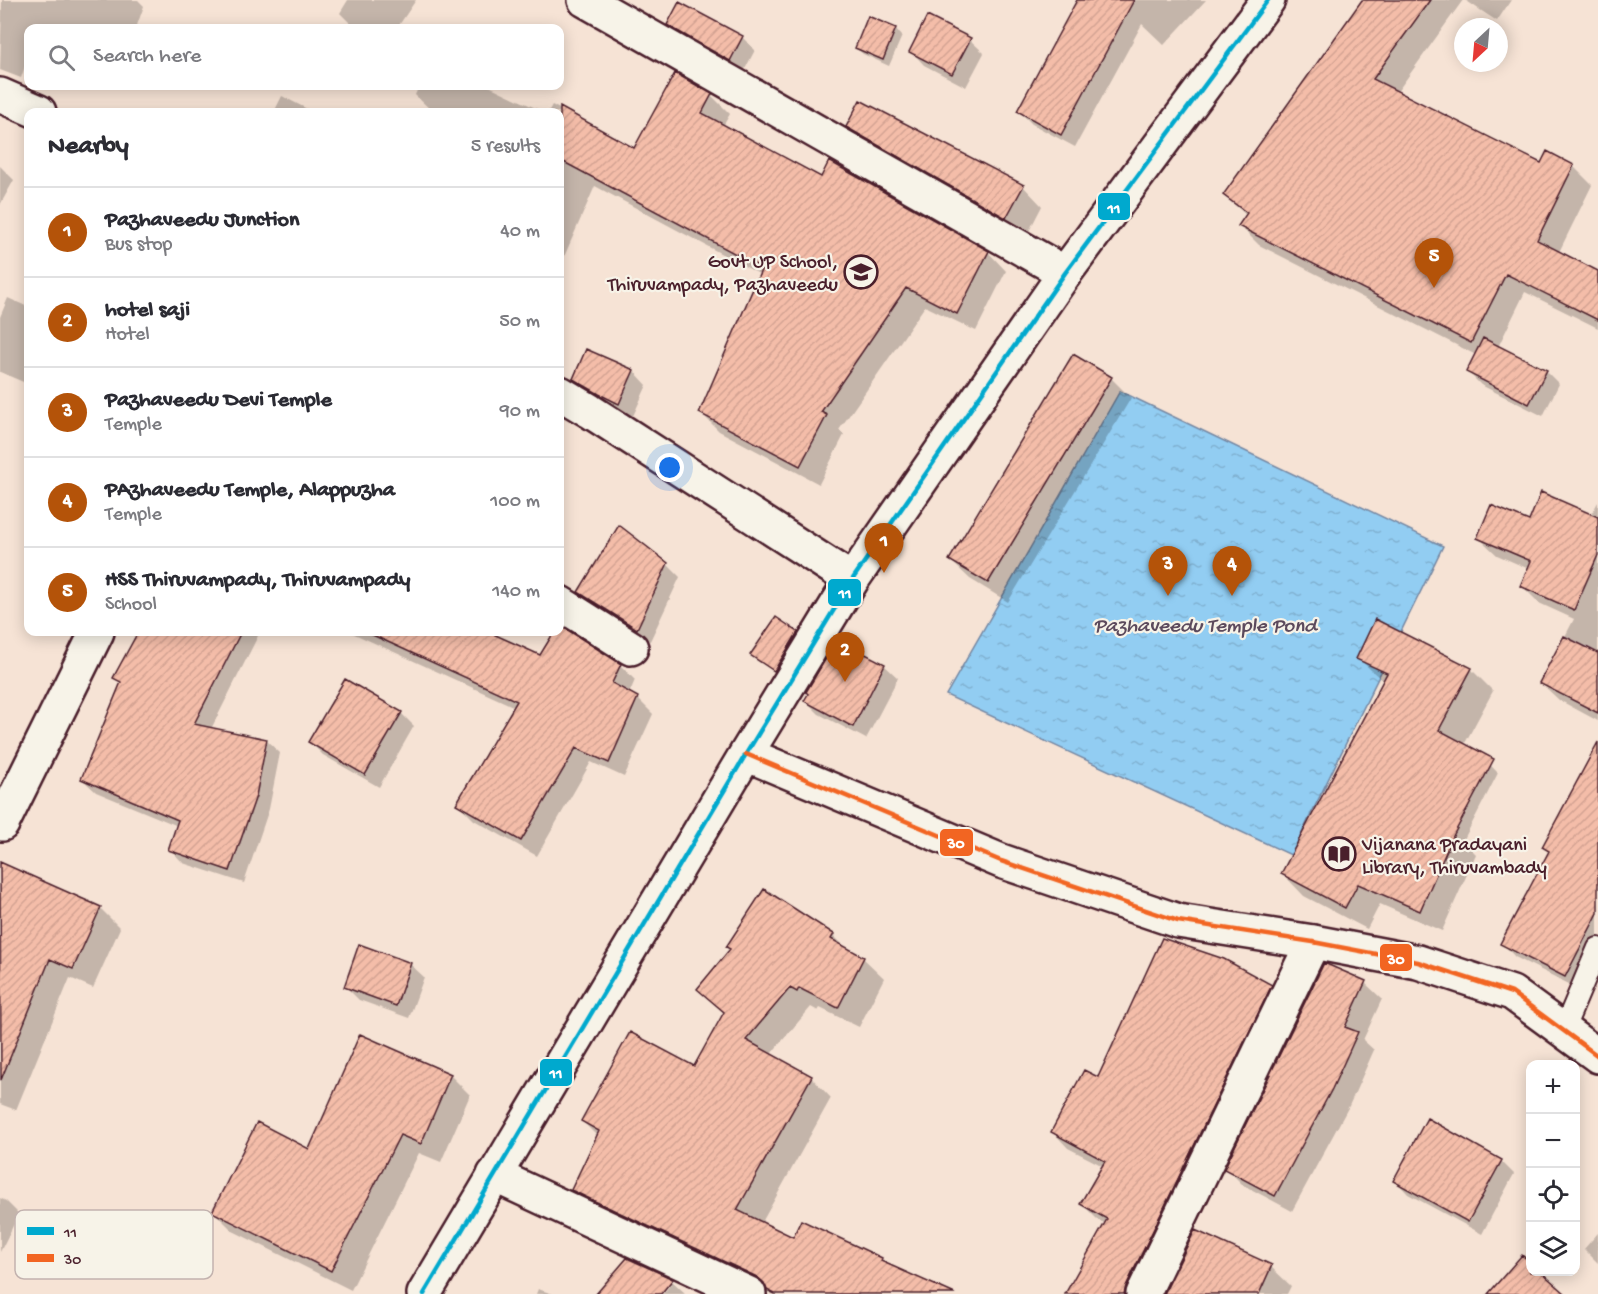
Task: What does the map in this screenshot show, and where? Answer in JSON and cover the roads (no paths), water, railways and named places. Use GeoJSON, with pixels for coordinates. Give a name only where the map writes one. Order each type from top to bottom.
{"type":"FeatureCollection","features":[{"type":"Feature","properties":{"kind":"main road"},"geometry":{"type":"LineString","coordinates":[[585,0],[1065,273]]}},
{"type":"Feature","properties":{"kind":"main road"},"geometry":{"type":"LineString","coordinates":[[424,1294],[852,580],[1065,273],[1268,0]]}},
{"type":"Feature","properties":{"kind":"main road"},"geometry":{"type":"LineString","coordinates":[[0,94],[30,108]]}},
{"type":"Feature","properties":{"kind":"main road"},"geometry":{"type":"LineString","coordinates":[[564,395],[852,580]]}},
{"type":"Feature","properties":{"kind":"main road"},"geometry":{"type":"LineString","coordinates":[[564,606],[631,648]]}},
{"type":"Feature","properties":{"kind":"main road"},"geometry":{"type":"LineString","coordinates":[[2,824],[95,636]]}},
{"type":"Feature","properties":{"kind":"main road"},"geometry":{"type":"LineString","coordinates":[[746,754],[1001,861],[1178,921],[1313,942],[1418,962],[1512,993],[1598,1056]]}},
{"type":"Feature","properties":{"kind":"main road"},"geometry":{"type":"LineString","coordinates":[[1143,1294],[1313,942]]}},
{"type":"Feature","properties":{"kind":"main road"},"geometry":{"type":"LineString","coordinates":[[494,1175],[749,1294]]}},
{"type":"Feature","properties":{"kind":"lane"},"geometry":{"type":"LineString","coordinates":[[1563,1031],[1598,948]]}},
{"type":"Feature","properties":{"kind":"water","name":"Pazhaveedu Temple Pond"},"geometry":{"type":"Polygon","coordinates":[[[1120,391],[1443,546],[1291,855],[946,695],[1120,391]]]}},
{"type":"Feature","properties":{"kind":"place","name":"Govt UP School, Thiruvampady, Pazhaveedu"},"geometry":{"type":"Point","coordinates":[861,272]}},
{"type":"Feature","properties":{"kind":"place","name":"HSS Thiruvampady, Thiruvampady"},"geometry":{"type":"Point","coordinates":[1434,288]}},
{"type":"Feature","properties":{"kind":"place","name":"Pazhaveedu Junction"},"geometry":{"type":"Point","coordinates":[884,573]}},
{"type":"Feature","properties":{"kind":"place","name":"Pazhaveedu Devi Temple"},"geometry":{"type":"Point","coordinates":[1168,596]}},
{"type":"Feature","properties":{"kind":"place","name":"PAzhaveedu Temple, Alappuzha"},"geometry":{"type":"Point","coordinates":[1232,596]}},
{"type":"Feature","properties":{"kind":"place","name":"hotel saji"},"geometry":{"type":"Point","coordinates":[845,682]}},
{"type":"Feature","properties":{"kind":"place","name":"Vijanana Pradayani Library, Thiruvambady"},"geometry":{"type":"Point","coordinates":[1339,854]}}]}
